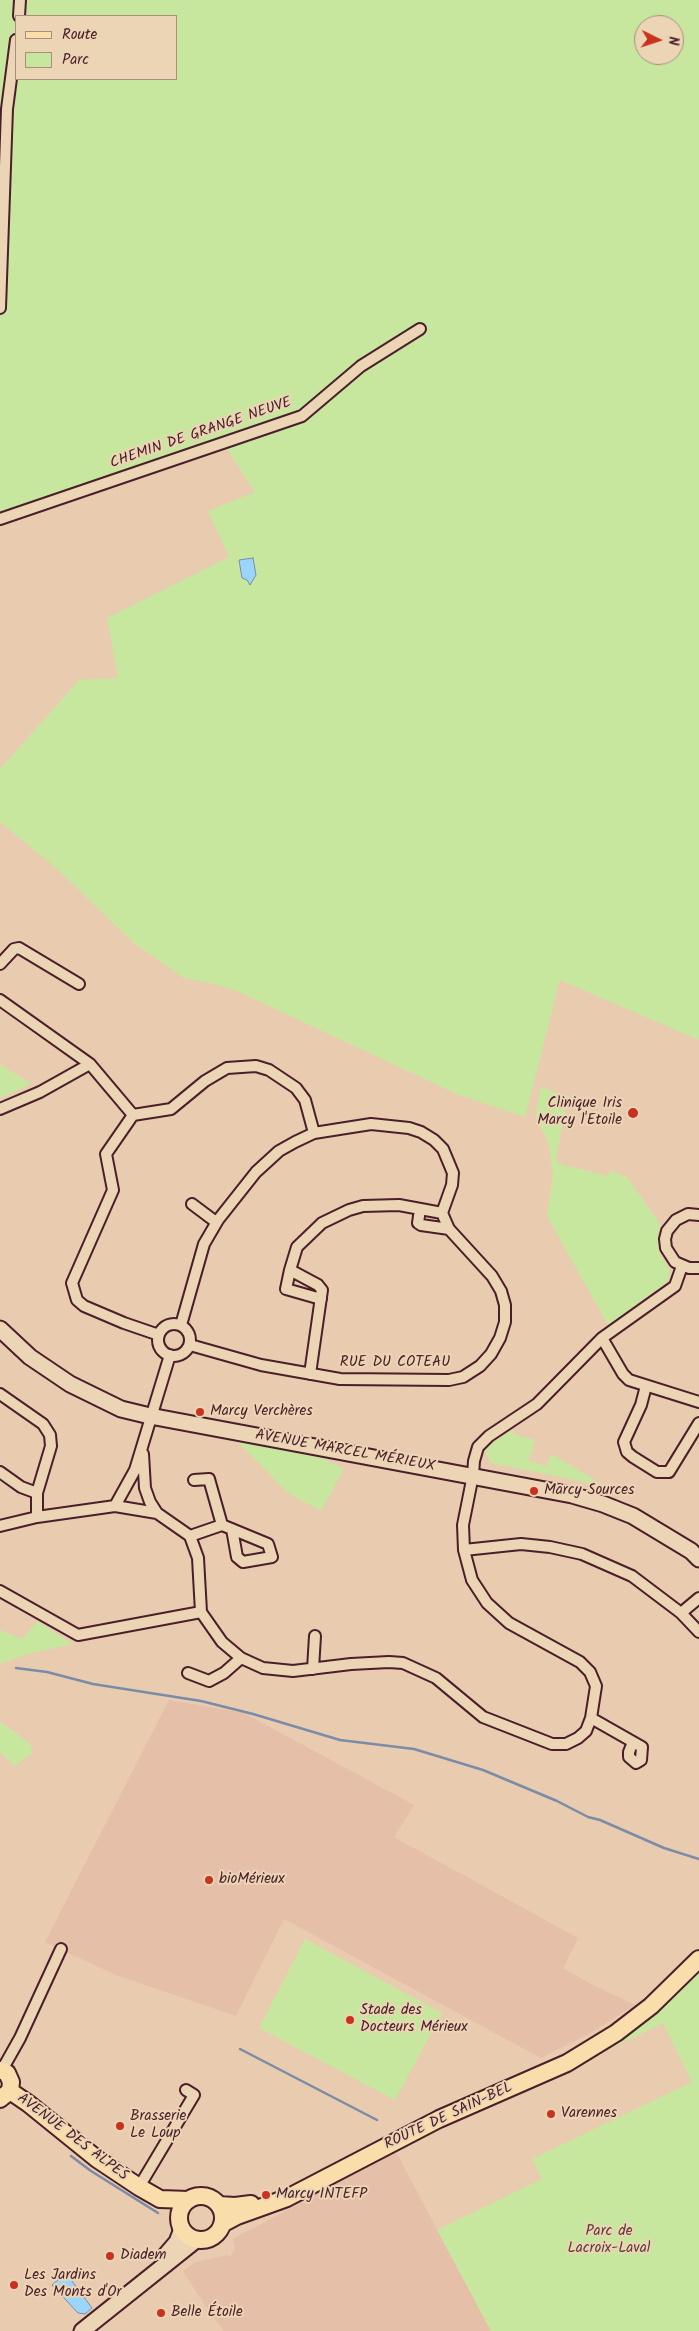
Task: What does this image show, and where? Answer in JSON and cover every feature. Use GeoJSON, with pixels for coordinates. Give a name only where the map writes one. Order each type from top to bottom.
{"type":"FeatureCollection","features":[{"type":"Feature","properties":{"kind":"main road","name":"AVENUE MARCEL MÉRIEUX"},"geometry":{"type":"LineString","coordinates":[[0,1319],[74,1378],[152,1412]]}},
{"type":"Feature","properties":{"kind":"main road","name":"AVENUE MARCEL MÉRIEUX"},"geometry":{"type":"LineString","coordinates":[[0,1329],[30,1357],[70,1384],[121,1409],[152,1412],[474,1471],[575,1486],[608,1497],[635,1509],[699,1549]]}},
{"type":"Feature","properties":{"kind":"main road","name":"AVENUE MARCEL MÉRIEUX"},"geometry":{"type":"LineString","coordinates":[[474,1471],[603,1504],[633,1516],[691,1551],[699,1559]]}},
{"type":"Feature","properties":{"kind":"main road","name":"ROUTE DE SAIN-BEL"},"geometry":{"type":"LineString","coordinates":[[222,2224],[237,2216],[287,2198],[439,2119],[567,2063],[616,2033],[651,2006],[699,1959]]}},
{"type":"Feature","properties":{"kind":"main road","name":"ROUTE DE SAIN-BEL"},"geometry":{"type":"LineString","coordinates":[[219,2205],[235,2206],[267,2198],[464,2097],[560,2055],[609,2028],[664,1992]]}},
{"type":"Feature","properties":{"kind":"main road"},"geometry":{"type":"LineString","coordinates":[[1,2070],[11,2082],[5,2095]]}},
{"type":"Feature","properties":{"kind":"main road","name":"AVENUE DES ALPES"},"geometry":{"type":"LineString","coordinates":[[5,2095],[29,2104],[75,2142],[139,2187],[160,2199],[181,2223]]}},
{"type":"Feature","properties":{"kind":"main road"},"geometry":{"type":"LineString","coordinates":[[205,2197],[219,2205],[222,2214],[222,2224],[212,2237],[196,2240],[87,2327],[109,2303],[169,2252],[177,2242],[181,2223],[181,2209],[189,2200],[205,2197]]}},
{"type":"Feature","properties":{"kind":"main road","name":"AVENUE DES ALPES"},"geometry":{"type":"LineString","coordinates":[[160,2199],[189,2200]]}},
{"type":"Feature","properties":{"kind":"main road"},"geometry":{"type":"LineString","coordinates":[[181,2223],[188,2236],[196,2240]]}},
{"type":"Feature","properties":{"kind":"street"},"geometry":{"type":"LineString","coordinates":[[18,15],[20,0]]}},
{"type":"Feature","properties":{"kind":"street"},"geometry":{"type":"LineString","coordinates":[[0,308],[7,109],[15,48]]}},
{"type":"Feature","properties":{"kind":"street","name":"CHEMIN DE GRANGE NEUVE"},"geometry":{"type":"LineString","coordinates":[[0,519],[302,416],[339,382],[420,329]]}},
{"type":"Feature","properties":{"kind":"street"},"geometry":{"type":"LineString","coordinates":[[0,964],[14,949],[20,948],[79,984]]}},
{"type":"Feature","properties":{"kind":"street"},"geometry":{"type":"LineString","coordinates":[[0,1000],[90,1064],[133,1115]]}},
{"type":"Feature","properties":{"kind":"street"},"geometry":{"type":"LineString","coordinates":[[0,1109],[40,1092],[90,1064]]}},
{"type":"Feature","properties":{"kind":"street"},"geometry":{"type":"LineString","coordinates":[[159,1335],[124,1324],[84,1306],[77,1300],[72,1282],[112,1190],[106,1154],[133,1115],[171,1109],[205,1081],[227,1068],[256,1066],[269,1070],[296,1088],[305,1100],[314,1133]]}},
{"type":"Feature","properties":{"kind":"street"},"geometry":{"type":"LineString","coordinates":[[180,1325],[204,1244],[216,1222],[256,1172],[267,1162],[295,1142],[314,1133],[380,1125],[409,1128],[434,1140],[442,1149],[453,1173],[452,1185],[442,1214],[399,1204],[378,1204],[363,1206],[334,1216],[322,1223],[297,1247],[286,1289],[320,1299]]}},
{"type":"Feature","properties":{"kind":"street"},"geometry":{"type":"LineString","coordinates":[[192,1204],[216,1222]]}},
{"type":"Feature","properties":{"kind":"street"},"geometry":{"type":"LineString","coordinates":[[420,1209],[418,1223],[449,1229]]}},
{"type":"Feature","properties":{"kind":"street","name":"RUE DU COTEAU"},"geometry":{"type":"LineString","coordinates":[[190,1345],[246,1361],[310,1374],[364,1381],[449,1380],[463,1377],[480,1366],[491,1354],[500,1338],[504,1322],[505,1305],[501,1291],[492,1276],[449,1229],[442,1214]]}},
{"type":"Feature","properties":{"kind":"street"},"geometry":{"type":"LineString","coordinates":[[699,1215],[682,1216],[671,1225],[665,1239],[669,1256],[682,1266],[699,1268]]}},
{"type":"Feature","properties":{"kind":"street"},"geometry":{"type":"LineString","coordinates":[[143,1443],[145,1488],[150,1502],[157,1513],[190,1536],[198,1558],[201,1612],[222,1642],[241,1658],[263,1668],[293,1671],[389,1662],[404,1664],[436,1678],[483,1717],[552,1744],[566,1744],[578,1738],[586,1731],[591,1718],[596,1686],[590,1672],[580,1662],[509,1622],[487,1603],[472,1580],[464,1550],[463,1525],[478,1447],[489,1436],[537,1404],[602,1338],[675,1286],[682,1266]]}},
{"type":"Feature","properties":{"kind":"street"},"geometry":{"type":"LineString","coordinates":[[290,1270],[318,1285],[322,1290],[310,1374]]}},
{"type":"Feature","properties":{"kind":"street"},"geometry":{"type":"LineString","coordinates":[[168,1325],[180,1325],[190,1334],[190,1345],[183,1353],[170,1355],[161,1348],[159,1335],[168,1325]]}},
{"type":"Feature","properties":{"kind":"street"},"geometry":{"type":"LineString","coordinates":[[602,1338],[623,1374],[630,1380],[699,1402]]}},
{"type":"Feature","properties":{"kind":"street"},"geometry":{"type":"LineString","coordinates":[[115,1506],[135,1470],[170,1355]]}},
{"type":"Feature","properties":{"kind":"street"},"geometry":{"type":"LineString","coordinates":[[646,1386],[641,1405],[624,1442],[627,1452],[633,1457],[657,1472],[670,1472],[699,1423]]}},
{"type":"Feature","properties":{"kind":"street"},"geometry":{"type":"LineString","coordinates":[[0,1394],[44,1424],[50,1435],[51,1446],[37,1493],[37,1517]]}},
{"type":"Feature","properties":{"kind":"street"},"geometry":{"type":"LineString","coordinates":[[0,1472],[20,1487],[37,1493]]}},
{"type":"Feature","properties":{"kind":"street"},"geometry":{"type":"LineString","coordinates":[[194,1480],[210,1479],[222,1525]]}},
{"type":"Feature","properties":{"kind":"street"},"geometry":{"type":"LineString","coordinates":[[0,1526],[37,1517],[115,1506],[135,1511],[157,1513]]}},
{"type":"Feature","properties":{"kind":"street"},"geometry":{"type":"LineString","coordinates":[[190,1536],[222,1525],[232,1529]]}},
{"type":"Feature","properties":{"kind":"street"},"geometry":{"type":"LineString","coordinates":[[464,1550],[521,1544],[550,1547],[582,1554],[632,1576],[681,1613],[699,1632]]}},
{"type":"Feature","properties":{"kind":"street"},"geometry":{"type":"LineString","coordinates":[[0,1591],[78,1635],[201,1612]]}},
{"type":"Feature","properties":{"kind":"street"},"geometry":{"type":"LineString","coordinates":[[681,1613],[699,1598]]}},
{"type":"Feature","properties":{"kind":"street"},"geometry":{"type":"LineString","coordinates":[[313,1669],[315,1636]]}},
{"type":"Feature","properties":{"kind":"street"},"geometry":{"type":"LineString","coordinates":[[188,1673],[209,1681],[224,1674],[241,1658]]}},
{"type":"Feature","properties":{"kind":"street"},"geometry":{"type":"LineString","coordinates":[[591,1718],[633,1742]]}},
{"type":"Feature","properties":{"kind":"street"},"geometry":{"type":"LineString","coordinates":[[1,2070],[20,2038],[61,1949]]}},
{"type":"Feature","properties":{"kind":"street"},"geometry":{"type":"LineString","coordinates":[[139,2187],[194,2095],[186,2090]]}},
{"type":"Feature","properties":{"kind":"shaded area"},"geometry":{"type":"Polygon","coordinates":[[[169,1700],[244,1713],[414,1805],[394,1837],[578,1938],[563,1968],[635,2005],[589,2034],[541,2058],[284,1919],[236,2016],[116,1975],[45,1942],[169,1700]]]}},
{"type":"Feature","properties":{"kind":"shaded area"},"geometry":{"type":"Polygon","coordinates":[[[396,2152],[491,2331],[224,2331],[183,2271],[196,2262],[228,2255],[230,2257],[235,2249],[233,2239],[396,2152]]]}},
{"type":"Feature","properties":{"kind":"green space"},"geometry":{"type":"Polygon","coordinates":[[[0,0],[699,0],[699,1040],[560,980],[525,1117],[459,1095],[239,992],[214,984],[184,978],[135,944],[56,868],[0,822],[0,769],[79,680],[118,678],[107,618],[229,557],[208,511],[255,492],[221,440],[3,513],[0,509],[0,0]]]}},
{"type":"Feature","properties":{"kind":"green space"},"geometry":{"type":"Polygon","coordinates":[[[0,1064],[31,1084],[0,1098],[0,1064]]]}},
{"type":"Feature","properties":{"kind":"green space"},"geometry":{"type":"Polygon","coordinates":[[[541,1087],[568,1097],[556,1158],[559,1164],[608,1176],[610,1171],[627,1177],[661,1226],[658,1233],[660,1255],[668,1266],[670,1275],[666,1283],[608,1325],[547,1216],[553,1174],[548,1141],[535,1116],[541,1087]]]}},
{"type":"Feature","properties":{"kind":"green space"},"geometry":{"type":"Polygon","coordinates":[[[512,1430],[514,1431],[513,1434],[535,1440],[529,1461],[546,1466],[551,1455],[557,1457],[601,1484],[601,1488],[580,1481],[491,1463],[486,1453],[487,1447],[512,1430]]]}},
{"type":"Feature","properties":{"kind":"green space"},"geometry":{"type":"Polygon","coordinates":[[[233,1437],[312,1453],[344,1469],[321,1511],[288,1493],[233,1437]]]}},
{"type":"Feature","properties":{"kind":"green space"},"geometry":{"type":"Polygon","coordinates":[[[37,1621],[73,1644],[24,1655],[0,1664],[0,1630],[22,1639],[37,1621]]]}},
{"type":"Feature","properties":{"kind":"green space"},"geometry":{"type":"Polygon","coordinates":[[[0,1722],[31,1744],[32,1753],[15,1766],[0,1752],[0,1722]]]}},
{"type":"Feature","properties":{"kind":"green space","name":"Stade des Docteurs Mérieux"},"geometry":{"type":"Polygon","coordinates":[[[305,1939],[442,2013],[395,2100],[259,2028],[305,1939]]]}},
{"type":"Feature","properties":{"kind":"green space","name":"Parc de Lacroix-Laval"},"geometry":{"type":"Polygon","coordinates":[[[699,1966],[699,2331],[491,2331],[437,2230],[542,2179],[532,2159],[692,2082],[663,2023],[593,2057],[589,2053],[699,1966]]]}},
{"type":"Feature","properties":{"kind":"water"},"geometry":{"type":"Polygon","coordinates":[[[253,558],[256,575],[250,585],[247,580],[242,578],[239,560],[253,558]]]}},
{"type":"Feature","properties":{"kind":"water"},"geometry":{"type":"Polygon","coordinates":[[[66,2273],[92,2308],[85,2314],[78,2313],[52,2285],[66,2273]]]}},
{"type":"Feature","properties":{"kind":"waterway"},"geometry":{"type":"LineString","coordinates":[[16,1668],[47,1672],[93,1684],[201,1701],[253,1714],[340,1740],[414,1749],[483,1770],[557,1801],[588,1817],[600,1820],[664,1848],[699,1859]]}},
{"type":"Feature","properties":{"kind":"waterway"},"geometry":{"type":"LineString","coordinates":[[240,2049],[377,2120]]}},
{"type":"Feature","properties":{"kind":"waterway"},"geometry":{"type":"LineString","coordinates":[[71,2156],[91,2171],[158,2213]]}},
{"type":"Feature","properties":{"kind":"place","name":"Clinique Iris Marcy l'Etoile"},"geometry":{"type":"Point","coordinates":[633,1113]}},
{"type":"Feature","properties":{"kind":"place","name":"Marcy Verchères"},"geometry":{"type":"Point","coordinates":[200,1412]}},
{"type":"Feature","properties":{"kind":"place","name":"Marcy Sources"},"geometry":{"type":"Point","coordinates":[534,1491]}},
{"type":"Feature","properties":{"kind":"place","name":"bioMérieux"},"geometry":{"type":"Point","coordinates":[209,1880]}},
{"type":"Feature","properties":{"kind":"place","name":"Stade des Docteurs Mérieux"},"geometry":{"type":"Point","coordinates":[350,2020]}},
{"type":"Feature","properties":{"kind":"place","name":"Varennes"},"geometry":{"type":"Point","coordinates":[551,2114]}},
{"type":"Feature","properties":{"kind":"place","name":"Brasserie Le Loup"},"geometry":{"type":"Point","coordinates":[120,2126]}},
{"type":"Feature","properties":{"kind":"place","name":"Marcy INTEFP"},"geometry":{"type":"Point","coordinates":[266,2195]}},
{"type":"Feature","properties":{"kind":"place","name":"Diadem"},"geometry":{"type":"Point","coordinates":[110,2256]}},
{"type":"Feature","properties":{"kind":"place","name":"Les Jardins Des Monts d'Or"},"geometry":{"type":"Point","coordinates":[14,2285]}},
{"type":"Feature","properties":{"kind":"place","name":"Belle Étoile"},"geometry":{"type":"Point","coordinates":[161,2313]}}]}
